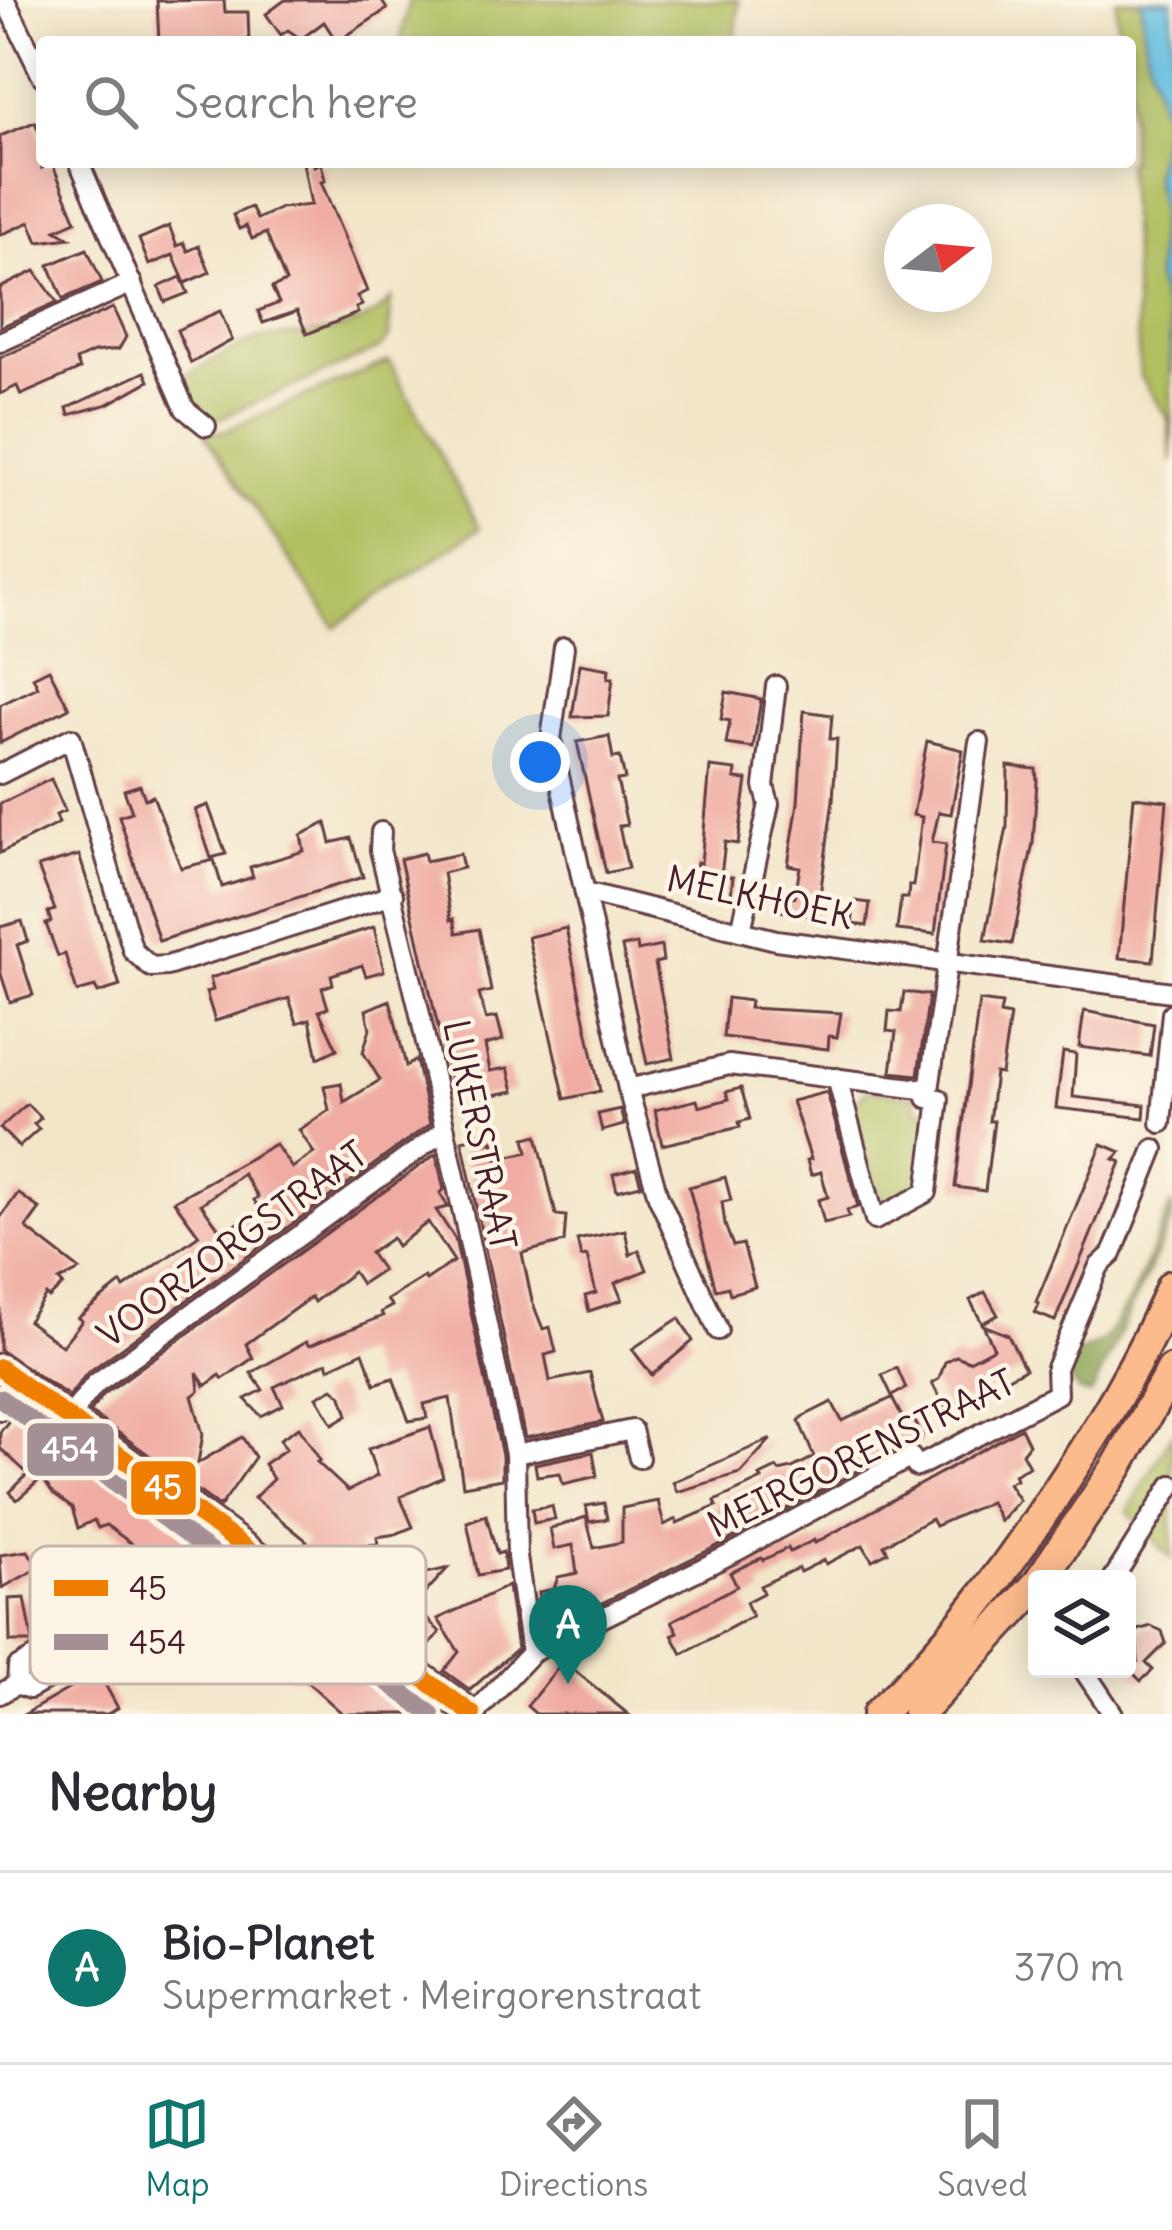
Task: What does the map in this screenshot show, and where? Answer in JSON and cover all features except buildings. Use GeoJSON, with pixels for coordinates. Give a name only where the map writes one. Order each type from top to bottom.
{"type":"FeatureCollection","features":[{"type":"Feature","properties":{"kind":"main road"},"geometry":{"type":"LineString","coordinates":[[878,1714],[917,1677],[993,1588],[1118,1400],[1172,1286]]}},
{"type":"Feature","properties":{"kind":"main road"},"geometry":{"type":"LineString","coordinates":[[1047,1570],[1117,1467],[1172,1370]]}},
{"type":"Feature","properties":{"kind":"main road"},"geometry":{"type":"LineString","coordinates":[[918,1714],[1028,1594]]}},
{"type":"Feature","properties":{"kind":"street"},"geometry":{"type":"LineString","coordinates":[[5,0],[36,64]]}},
{"type":"Feature","properties":{"kind":"street"},"geometry":{"type":"LineString","coordinates":[[82,168],[185,409],[206,426]]}},
{"type":"Feature","properties":{"kind":"street"},"geometry":{"type":"LineString","coordinates":[[0,342],[132,283]]}},
{"type":"Feature","properties":{"kind":"street"},"geometry":{"type":"LineString","coordinates":[[564,647],[550,739],[628,1089],[658,1196],[718,1330]]}},
{"type":"Feature","properties":{"kind":"street"},"geometry":{"type":"LineString","coordinates":[[741,932],[769,804],[764,787],[776,686]]}},
{"type":"Feature","properties":{"kind":"street"},"geometry":{"type":"LineString","coordinates":[[0,774],[70,738],[133,951],[151,967],[166,967],[392,895]]}},
{"type":"Feature","properties":{"kind":"street"},"geometry":{"type":"LineString","coordinates":[[837,1078],[875,1220],[927,1192],[939,1100],[927,1098],[979,742]]}},
{"type":"Feature","properties":{"kind":"street","name":"LUKERSTRAAT"},"geometry":{"type":"LineString","coordinates":[[381,832],[380,850],[446,1130],[514,1454],[517,1557],[530,1653]]}},
{"type":"Feature","properties":{"kind":"street","name":"MELKHOEK"},"geometry":{"type":"LineString","coordinates":[[585,892],[741,932],[1172,992]]}},
{"type":"Feature","properties":{"kind":"street"},"geometry":{"type":"LineString","coordinates":[[1161,1123],[1172,1013]]}},
{"type":"Feature","properties":{"kind":"street"},"geometry":{"type":"LineString","coordinates":[[628,1089],[729,1064],[928,1090]]}},
{"type":"Feature","properties":{"kind":"street","name":"VOORZORGSTRAAT"},"geometry":{"type":"LineString","coordinates":[[67,1420],[95,1384],[446,1130]]}},
{"type":"Feature","properties":{"kind":"street","name":"MEIRGORENSTRAAT"},"geometry":{"type":"LineString","coordinates":[[473,1714],[530,1653],[735,1552],[911,1457],[917,1467],[1057,1394],[1056,1368],[1099,1266],[1112,1254],[1154,1150]]}},
{"type":"Feature","properties":{"kind":"street"},"geometry":{"type":"LineString","coordinates":[[0,1410],[7,1374],[241,1546]]}},
{"type":"Feature","properties":{"kind":"street"},"geometry":{"type":"LineString","coordinates":[[514,1454],[633,1422],[639,1458]]}},
{"type":"Feature","properties":{"kind":"street"},"geometry":{"type":"LineString","coordinates":[[1118,1570],[1172,1485]]}},
{"type":"Feature","properties":{"kind":"street"},"geometry":{"type":"LineString","coordinates":[[1089,1678],[1113,1714]]}},
{"type":"Feature","properties":{"kind":"street"},"geometry":{"type":"LineString","coordinates":[[426,1680],[473,1714]]}},
{"type":"Feature","properties":{"kind":"green space"},"geometry":{"type":"Polygon","coordinates":[[[409,0],[739,0],[736,36],[401,36],[409,0]]]}},
{"type":"Feature","properties":{"kind":"green space"},"geometry":{"type":"Polygon","coordinates":[[[1116,0],[1141,0],[1146,49],[1164,121],[1154,175],[1160,209],[1156,280],[1170,327],[1172,463],[1168,418],[1140,376],[1126,168],[1136,168],[1136,36],[1118,36],[1116,0]]]}},
{"type":"Feature","properties":{"kind":"green space"},"geometry":{"type":"Polygon","coordinates":[[[391,299],[389,338],[379,349],[220,418],[194,411],[181,378],[259,339],[351,325],[391,299]]]}},
{"type":"Feature","properties":{"kind":"green space"},"geometry":{"type":"Polygon","coordinates":[[[389,361],[480,528],[335,627],[205,434],[227,430],[389,361]]]}},
{"type":"Feature","properties":{"kind":"green space"},"geometry":{"type":"Polygon","coordinates":[[[868,1090],[916,1097],[916,1108],[932,1110],[921,1186],[896,1201],[887,1199],[873,1179],[853,1109],[868,1090]]]}},
{"type":"Feature","properties":{"kind":"green space"},"geometry":{"type":"Polygon","coordinates":[[[1172,1203],[1172,1220],[1091,1395],[1079,1392],[1060,1361],[1104,1341],[1131,1298],[1172,1203]]]}},
{"type":"Feature","properties":{"kind":"green space"},"geometry":{"type":"Polygon","coordinates":[[[1172,1434],[1172,1559],[1128,1511],[1172,1434]]]}},
{"type":"Feature","properties":{"kind":"water"},"geometry":{"type":"Polygon","coordinates":[[[1141,0],[1172,0],[1172,373],[1170,327],[1156,280],[1160,209],[1154,175],[1164,121],[1146,49],[1141,0]]]}},
{"type":"Feature","properties":{"kind":"transit line","name":"45"},"geometry":{"type":"LineString","coordinates":[[0,1368],[243,1546]]}},
{"type":"Feature","properties":{"kind":"transit line","name":"454"},"geometry":{"type":"LineString","coordinates":[[0,1398],[202,1546]]}},
{"type":"Feature","properties":{"kind":"transit line","name":"45"},"geometry":{"type":"LineString","coordinates":[[426,1680],[472,1714]]}},
{"type":"Feature","properties":{"kind":"transit line","name":"454"},"geometry":{"type":"LineString","coordinates":[[390,1684],[431,1714]]}},
{"type":"Feature","properties":{"kind":"place","name":"Bio-Planet"},"geometry":{"type":"Point","coordinates":[568,1684]}}]}
